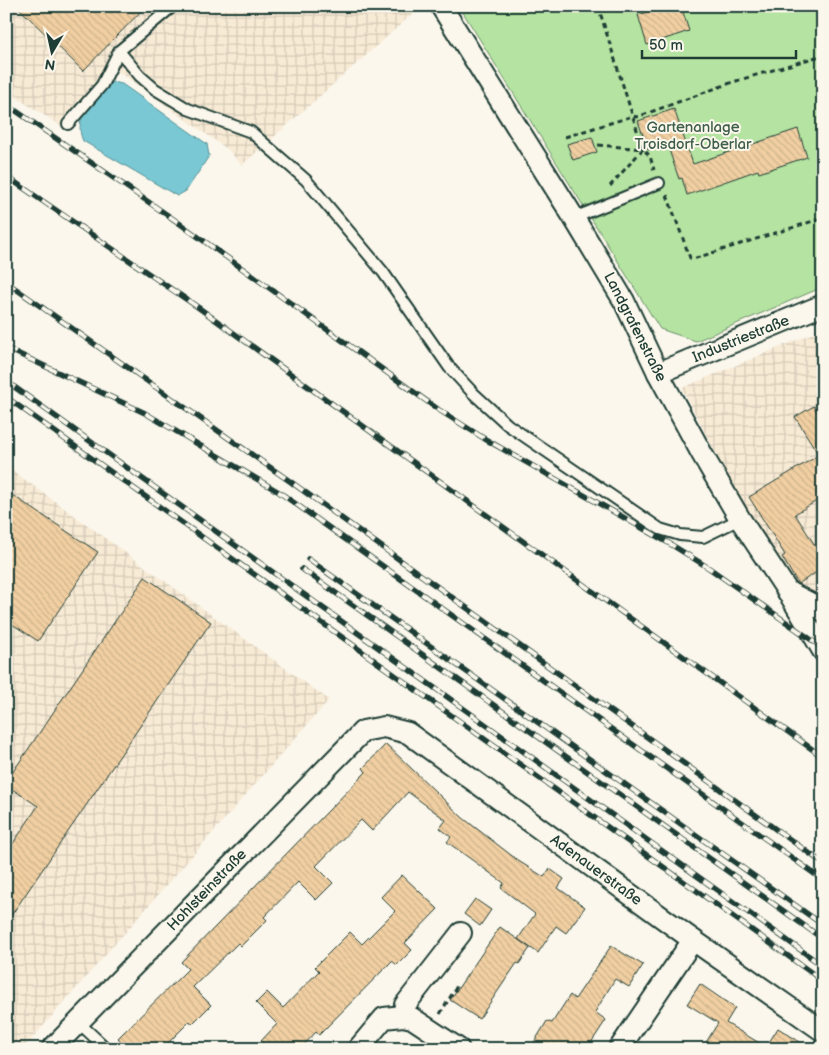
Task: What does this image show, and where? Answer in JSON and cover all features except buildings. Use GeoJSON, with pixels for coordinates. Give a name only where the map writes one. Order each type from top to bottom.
{"type":"FeatureCollection","features":[{"type":"Feature","properties":{"kind":"street","name":"Landgrafenstraße"},"geometry":{"type":"LineString","coordinates":[[441,6],[624,301],[658,372],[740,519],[788,592],[823,651]]}},
{"type":"Feature","properties":{"kind":"street","name":"Industriestraße"},"geometry":{"type":"LineString","coordinates":[[658,372],[823,305]]}},
{"type":"Feature","properties":{"kind":"street"},"geometry":{"type":"LineString","coordinates":[[788,592],[823,610]]}},
{"type":"Feature","properties":{"kind":"street","name":"Adenauerstraße"},"geometry":{"type":"LineString","coordinates":[[363,731],[384,727],[408,733],[692,940],[823,1031]]}},
{"type":"Feature","properties":{"kind":"street","name":"Hohlsteinstraße"},"geometry":{"type":"LineString","coordinates":[[52,1049],[363,731]]}},
{"type":"Feature","properties":{"kind":"street"},"geometry":{"type":"LineString","coordinates":[[403,1016],[405,1005],[461,933]]}},
{"type":"Feature","properties":{"kind":"street"},"geometry":{"type":"LineString","coordinates":[[619,1049],[692,940]]}},
{"type":"Feature","properties":{"kind":"street"},"geometry":{"type":"LineString","coordinates":[[358,1049],[384,1018],[403,1016],[412,1018],[458,1049]]}},
{"type":"Feature","properties":{"kind":"lane"},"geometry":{"type":"LineString","coordinates":[[68,124],[102,85],[119,51],[172,6]]}},
{"type":"Feature","properties":{"kind":"lane"},"geometry":{"type":"LineString","coordinates":[[119,51],[140,76],[155,89],[188,109],[251,132],[306,180],[383,272],[449,367],[473,394],[508,426],[660,529],[680,535],[703,536],[740,519]]}},
{"type":"Feature","properties":{"kind":"lane"},"geometry":{"type":"LineString","coordinates":[[574,218],[588,210],[659,183]]}},
{"type":"Feature","properties":{"kind":"lane"},"geometry":{"type":"LineString","coordinates":[[78,1022],[107,1049]]}},
{"type":"Feature","properties":{"kind":"path"},"geometry":{"type":"LineString","coordinates":[[598,6],[643,149],[650,156],[659,183],[666,193],[690,258],[696,258],[823,218]]}},
{"type":"Feature","properties":{"kind":"path"},"geometry":{"type":"LineString","coordinates":[[565,137],[633,116],[637,117],[733,82],[823,55]]}},
{"type":"Feature","properties":{"kind":"path"},"geometry":{"type":"LineString","coordinates":[[598,145],[643,149]]}},
{"type":"Feature","properties":{"kind":"path"},"geometry":{"type":"LineString","coordinates":[[606,190],[643,149]]}},
{"type":"Feature","properties":{"kind":"path"},"geometry":{"type":"LineString","coordinates":[[430,1030],[457,986],[459,987]]}},
{"type":"Feature","properties":{"kind":"shaded area"},"geometry":{"type":"Polygon","coordinates":[[[6,6],[413,6],[416,11],[242,165],[227,149],[115,69],[61,126],[6,91],[6,6]]]}},
{"type":"Feature","properties":{"kind":"shaded area"},"geometry":{"type":"Polygon","coordinates":[[[823,329],[823,600],[796,590],[744,508],[682,388],[823,329]]]}},
{"type":"Feature","properties":{"kind":"shaded area"},"geometry":{"type":"Polygon","coordinates":[[[6,466],[329,700],[23,1049],[6,1049],[6,466]]]}},
{"type":"Feature","properties":{"kind":"green space","name":"Gartenanlage Troisdorf-Oberlar"},"geometry":{"type":"Polygon","coordinates":[[[459,6],[823,6],[823,287],[696,341],[660,329],[459,6]]]}},
{"type":"Feature","properties":{"kind":"water"},"geometry":{"type":"Polygon","coordinates":[[[112,82],[122,84],[207,144],[209,156],[186,191],[177,196],[83,141],[80,123],[83,115],[98,93],[112,82]]]}},
{"type":"Feature","properties":{"kind":"railway"},"geometry":{"type":"LineString","coordinates":[[6,104],[179,223],[439,410],[485,439],[667,542],[709,568],[823,648]]}},
{"type":"Feature","properties":{"kind":"railway"},"geometry":{"type":"LineString","coordinates":[[6,176],[199,308],[823,757]]}},
{"type":"Feature","properties":{"kind":"railway"},"geometry":{"type":"LineString","coordinates":[[6,282],[291,482],[823,863]]}},
{"type":"Feature","properties":{"kind":"railway"},"geometry":{"type":"LineString","coordinates":[[6,348],[145,413],[279,492],[823,880]]}},
{"type":"Feature","properties":{"kind":"railway"},"geometry":{"type":"LineString","coordinates":[[6,381],[823,966]]}},
{"type":"Feature","properties":{"kind":"railway"},"geometry":{"type":"LineString","coordinates":[[6,397],[823,981]]}},
{"type":"Feature","properties":{"kind":"railway"},"geometry":{"type":"LineString","coordinates":[[308,559],[823,925]]}},
{"type":"Feature","properties":{"kind":"railway"},"geometry":{"type":"LineString","coordinates":[[302,569],[823,939]]}}]}
